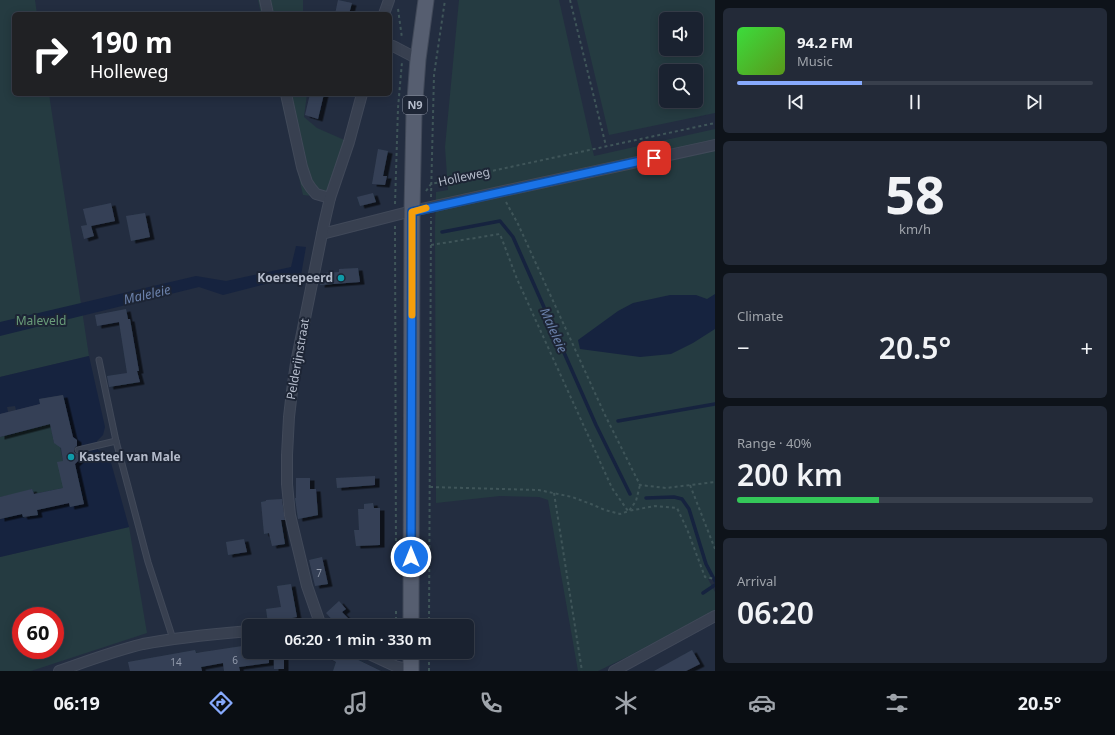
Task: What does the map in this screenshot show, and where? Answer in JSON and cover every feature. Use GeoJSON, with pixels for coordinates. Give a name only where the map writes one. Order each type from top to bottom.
{"type":"FeatureCollection","features":[{"type":"Feature","properties":{"kind":"main road","name":"N9"},"geometry":{"type":"LineString","coordinates":[[411,619],[412,212],[414,113],[418,59],[426,0]]}},
{"type":"Feature","properties":{"kind":"main road"},"geometry":{"type":"LineString","coordinates":[[411,659],[411,671]]}},
{"type":"Feature","properties":{"kind":"street"},"geometry":{"type":"LineString","coordinates":[[265,0],[268,12]]}},
{"type":"Feature","properties":{"kind":"street"},"geometry":{"type":"LineString","coordinates":[[385,12],[388,0]]}},
{"type":"Feature","properties":{"kind":"street"},"geometry":{"type":"LineString","coordinates":[[392,46],[418,59]]}},
{"type":"Feature","properties":{"kind":"street"},"geometry":{"type":"LineString","coordinates":[[286,96],[302,168],[307,182],[316,194],[330,198]]}},
{"type":"Feature","properties":{"kind":"street","name":"Pelderijnstraat"},"geometry":{"type":"LineString","coordinates":[[319,619],[307,586],[290,515],[287,484],[289,418],[292,390],[330,198],[349,142],[361,96]]}},
{"type":"Feature","properties":{"kind":"street","name":"Holleweg"},"geometry":{"type":"LineString","coordinates":[[322,234],[431,207],[715,144]]}},
{"type":"Feature","properties":{"kind":"street"},"geometry":{"type":"LineString","coordinates":[[614,671],[715,616]]}},
{"type":"Feature","properties":{"kind":"street"},"geometry":{"type":"LineString","coordinates":[[59,671],[130,648],[173,639],[242,631]]}},
{"type":"Feature","properties":{"kind":"street"},"geometry":{"type":"LineString","coordinates":[[380,659],[411,671]]}},
{"type":"Feature","properties":{"kind":"lane"},"geometry":{"type":"LineString","coordinates":[[99,360],[116,442],[148,562],[173,639]]}},
{"type":"Feature","properties":{"kind":"lane"},"geometry":{"type":"LineString","coordinates":[[78,450],[116,442]]}},
{"type":"Feature","properties":{"kind":"path"},"geometry":{"type":"LineString","coordinates":[[429,619],[431,184],[434,75],[445,0]]}},
{"type":"Feature","properties":{"kind":"path"},"geometry":{"type":"LineString","coordinates":[[570,0],[606,146]]}},
{"type":"Feature","properties":{"kind":"path"},"geometry":{"type":"LineString","coordinates":[[396,568],[395,216],[398,108],[402,51],[402,37],[398,9],[400,5]]}},
{"type":"Feature","properties":{"kind":"path","name":"Holleweg"},"geometry":{"type":"LineString","coordinates":[[424,195],[431,184],[715,123]]}},
{"type":"Feature","properties":{"kind":"path"},"geometry":{"type":"LineString","coordinates":[[501,192],[518,224],[605,416],[640,485],[636,501],[630,511],[628,511]]}},
{"type":"Feature","properties":{"kind":"path"},"geometry":{"type":"LineString","coordinates":[[431,245],[500,234],[517,279],[612,488],[628,511]]}},
{"type":"Feature","properties":{"kind":"path"},"geometry":{"type":"LineString","coordinates":[[640,485],[666,488],[715,482]]}},
{"type":"Feature","properties":{"kind":"path"},"geometry":{"type":"LineString","coordinates":[[690,485],[715,549]]}},
{"type":"Feature","properties":{"kind":"path"},"geometry":{"type":"LineString","coordinates":[[430,487],[539,490],[579,499],[605,510],[620,514],[655,506],[677,508],[687,529],[705,577],[715,579]]}},
{"type":"Feature","properties":{"kind":"path"},"geometry":{"type":"LineString","coordinates":[[554,493],[582,671]]}},
{"type":"Feature","properties":{"kind":"path"},"geometry":{"type":"LineString","coordinates":[[396,606],[396,619]]}},
{"type":"Feature","properties":{"kind":"path"},"geometry":{"type":"LineString","coordinates":[[429,659],[429,671]]}},
{"type":"Feature","properties":{"kind":"green space","name":"Maleveld"},"geometry":{"type":"Polygon","coordinates":[[[0,0],[35,0],[37,12],[12,12],[12,96],[49,96],[89,356],[0,377],[0,0]]]}},
{"type":"Feature","properties":{"kind":"green space"},"geometry":{"type":"Polygon","coordinates":[[[258,0],[303,0],[303,12],[261,12],[258,0]]]}},
{"type":"Feature","properties":{"kind":"green space"},"geometry":{"type":"Polygon","coordinates":[[[459,0],[559,0],[594,156],[715,129],[715,578],[708,579],[715,592],[715,610],[598,671],[578,671],[548,500],[539,497],[500,496],[436,503],[436,192],[448,190],[445,147],[459,0]]]}},
{"type":"Feature","properties":{"kind":"green space"},"geometry":{"type":"Polygon","coordinates":[[[577,0],[715,0],[715,113],[609,135],[577,0]]]}},
{"type":"Feature","properties":{"kind":"green space"},"geometry":{"type":"Polygon","coordinates":[[[280,96],[307,96],[304,117],[317,128],[349,142],[330,198],[303,195],[280,96]]]}},
{"type":"Feature","properties":{"kind":"green space"},"geometry":{"type":"Polygon","coordinates":[[[50,424],[54,443],[58,443],[58,446],[60,447],[63,461],[63,488],[34,494],[32,489],[30,489],[30,491],[0,497],[0,437],[50,424]]]}},
{"type":"Feature","properties":{"kind":"green space"},"geometry":{"type":"Polygon","coordinates":[[[129,527],[147,633],[31,671],[0,671],[0,557],[129,527]]]}},
{"type":"Feature","properties":{"kind":"water"},"geometry":{"type":"Polygon","coordinates":[[[296,246],[306,247],[301,275],[223,295],[199,287],[0,336],[0,322],[196,276],[226,281],[291,267],[296,246]]]}},
{"type":"Feature","properties":{"kind":"water"},"geometry":{"type":"Polygon","coordinates":[[[715,294],[715,329],[693,343],[671,354],[640,357],[580,349],[578,340],[618,311],[633,303],[670,295],[696,295],[707,299],[715,294]]]}},
{"type":"Feature","properties":{"kind":"water"},"geometry":{"type":"Polygon","coordinates":[[[89,356],[105,427],[103,435],[97,441],[98,450],[107,453],[110,459],[129,527],[0,557],[0,519],[22,514],[25,518],[36,515],[37,510],[69,503],[70,507],[84,504],[74,461],[79,457],[76,442],[73,439],[63,395],[39,399],[40,404],[16,410],[15,406],[7,407],[8,412],[0,414],[0,377],[89,356]]]}},
{"type":"Feature","properties":{"kind":"building"},"geometry":{"type":"Polygon","coordinates":[[[338,0],[352,3],[350,12],[335,12],[338,0]]]}},
{"type":"Feature","properties":{"kind":"building"},"geometry":{"type":"Polygon","coordinates":[[[310,96],[324,96],[318,119],[305,115],[310,96]]]}},
{"type":"Feature","properties":{"kind":"building"},"geometry":{"type":"Polygon","coordinates":[[[378,149],[388,151],[383,176],[387,176],[385,185],[372,184],[378,149]]]}},
{"type":"Feature","properties":{"kind":"building"},"geometry":{"type":"Polygon","coordinates":[[[373,193],[376,202],[360,206],[357,197],[373,193]]]}},
{"type":"Feature","properties":{"kind":"building"},"geometry":{"type":"Polygon","coordinates":[[[111,203],[115,221],[91,226],[94,236],[84,239],[81,226],[87,225],[83,209],[111,203]]]}},
{"type":"Feature","properties":{"kind":"building"},"geometry":{"type":"Polygon","coordinates":[[[145,213],[150,237],[131,241],[126,216],[145,213]]]}},
{"type":"Feature","properties":{"kind":"building","name":"Koersepeerd"},"geometry":{"type":"Polygon","coordinates":[[[358,268],[360,282],[320,285],[323,273],[339,272],[339,269],[358,268]]]}},
{"type":"Feature","properties":{"kind":"building"},"geometry":{"type":"Polygon","coordinates":[[[126,309],[128,319],[130,319],[139,371],[137,371],[140,382],[109,387],[107,376],[127,373],[119,322],[97,326],[95,315],[126,309]]]}},
{"type":"Feature","properties":{"kind":"building","name":"Kasteel van Male"},"geometry":{"type":"Polygon","coordinates":[[[63,395],[73,437],[77,440],[77,446],[75,447],[74,451],[75,453],[79,454],[80,459],[75,464],[84,504],[70,507],[69,503],[37,510],[38,515],[23,517],[22,514],[0,519],[0,497],[32,489],[34,494],[63,488],[57,462],[63,461],[61,448],[54,443],[50,424],[0,437],[0,414],[40,404],[39,399],[63,395]]]}},
{"type":"Feature","properties":{"kind":"building"},"geometry":{"type":"Polygon","coordinates":[[[375,476],[375,485],[337,488],[336,478],[375,476]]]}},
{"type":"Feature","properties":{"kind":"building"},"geometry":{"type":"Polygon","coordinates":[[[296,478],[310,478],[310,489],[316,489],[318,515],[298,519],[295,498],[296,478]]]}},
{"type":"Feature","properties":{"kind":"building"},"geometry":{"type":"Polygon","coordinates":[[[282,499],[285,520],[281,520],[285,544],[272,546],[269,533],[264,534],[261,502],[266,500],[282,499]]]}},
{"type":"Feature","properties":{"kind":"building"},"geometry":{"type":"Polygon","coordinates":[[[373,503],[374,508],[380,508],[380,545],[356,546],[354,530],[359,530],[358,509],[364,509],[364,504],[373,503]]]}},
{"type":"Feature","properties":{"kind":"building"},"geometry":{"type":"Polygon","coordinates":[[[244,539],[247,552],[228,555],[226,542],[244,539]]]}},
{"type":"Feature","properties":{"kind":"building"},"geometry":{"type":"Polygon","coordinates":[[[322,557],[328,584],[315,586],[309,560],[322,557]]]}},
{"type":"Feature","properties":{"kind":"building"},"geometry":{"type":"Polygon","coordinates":[[[291,584],[297,617],[287,619],[267,619],[266,609],[281,607],[277,586],[291,584]]]}},
{"type":"Feature","properties":{"kind":"building"},"geometry":{"type":"Polygon","coordinates":[[[339,601],[346,609],[342,612],[348,618],[332,619],[326,613],[339,601]]]}},
{"type":"Feature","properties":{"kind":"building"},"geometry":{"type":"Polygon","coordinates":[[[242,646],[242,659],[269,659],[269,663],[239,667],[240,671],[224,671],[223,663],[201,667],[202,671],[130,671],[128,662],[195,650],[196,653],[242,646]]]}},
{"type":"Feature","properties":{"kind":"building"},"geometry":{"type":"Polygon","coordinates":[[[692,650],[700,664],[686,671],[654,671],[692,650]]]}},
{"type":"Feature","properties":{"kind":"building"},"geometry":{"type":"Polygon","coordinates":[[[274,659],[284,659],[284,669],[274,669],[274,659]]]}},
{"type":"Feature","properties":{"kind":"building"},"geometry":{"type":"Polygon","coordinates":[[[331,659],[356,659],[381,671],[333,671],[336,662],[331,659]]]}},
{"type":"Feature","properties":{"kind":"waterway","name":"Maleleie"},"geometry":{"type":"LineString","coordinates":[[442,232],[500,221],[513,237],[596,425],[630,494]]}},
{"type":"Feature","properties":{"kind":"waterway"},"geometry":{"type":"LineString","coordinates":[[618,421],[715,404]]}},
{"type":"Feature","properties":{"kind":"waterway","name":"Maleleie"},"geometry":{"type":"LineString","coordinates":[[646,498],[674,497],[682,499],[689,509],[706,564],[715,581]]}},
{"type":"Feature","properties":{"kind":"waterway","name":"Maleleie"},"geometry":{"type":"LineString","coordinates":[[703,593],[715,585]]}},
{"type":"Feature","properties":{"kind":"slow traffic"},"geometry":{"type":"LineString","coordinates":[[412,315],[412,212],[426,208]]}},
{"type":"Feature","properties":{"kind":"place","name":"Koersepeerd"},"geometry":{"type":"Point","coordinates":[341,278]}},
{"type":"Feature","properties":{"kind":"place","name":"Kasteel van Male"},"geometry":{"type":"Point","coordinates":[71,457]}},
{"type":"Feature","properties":{"kind":"route"},"geometry":{"type":"LineString","coordinates":[[411,557],[412,212],[654,158]]}}]}
